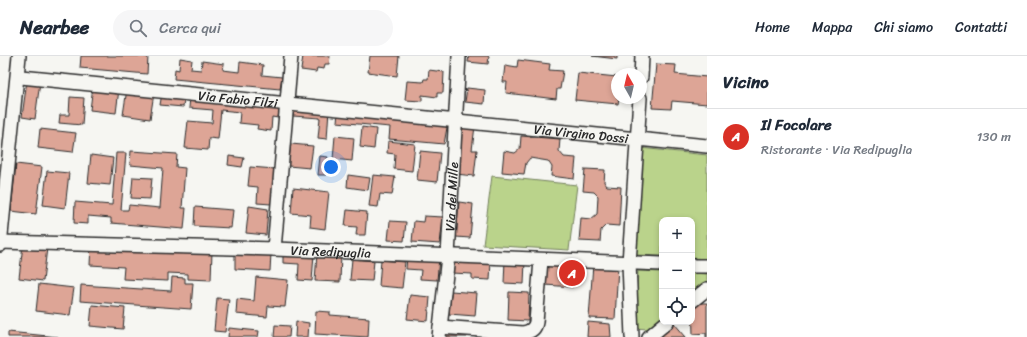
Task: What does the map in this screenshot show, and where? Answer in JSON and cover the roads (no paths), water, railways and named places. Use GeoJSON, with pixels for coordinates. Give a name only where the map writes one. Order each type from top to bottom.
{"type":"FeatureCollection","features":[{"type":"Feature","properties":{"kind":"street"},"geometry":{"type":"LineString","coordinates":[[0,243],[19,56]]}},
{"type":"Feature","properties":{"kind":"street"},"geometry":{"type":"LineString","coordinates":[[274,249],[291,56]]}},
{"type":"Feature","properties":{"kind":"street","name":"Via dei Mille"},"geometry":{"type":"LineString","coordinates":[[439,332],[448,256],[459,56]]}},
{"type":"Feature","properties":{"kind":"street"},"geometry":{"type":"LineString","coordinates":[[641,68],[642,56]]}},
{"type":"Feature","properties":{"kind":"street","name":"Via Fabio Filzi"},"geometry":{"type":"LineString","coordinates":[[21,77],[455,121]]}},
{"type":"Feature","properties":{"kind":"street"},"geometry":{"type":"LineString","coordinates":[[632,337],[628,263],[640,104]]}},
{"type":"Feature","properties":{"kind":"street","name":"Via Virgino Dossi"},"geometry":{"type":"LineString","coordinates":[[455,121],[707,146]]}},
{"type":"Feature","properties":{"kind":"street","name":"Via Redipuglia"},"geometry":{"type":"LineString","coordinates":[[0,243],[274,249],[659,264]]}},
{"type":"Feature","properties":{"kind":"street"},"geometry":{"type":"LineString","coordinates":[[439,332],[523,333],[532,330],[536,322],[541,260]]}},
{"type":"Feature","properties":{"kind":"street"},"geometry":{"type":"LineString","coordinates":[[695,266],[707,266]]}},
{"type":"Feature","properties":{"kind":"street"},"geometry":{"type":"LineString","coordinates":[[695,299],[707,289]]}},
{"type":"Feature","properties":{"kind":"street"},"geometry":{"type":"LineString","coordinates":[[649,337],[663,325]]}},
{"type":"Feature","properties":{"kind":"place","name":"Il Focolare"},"geometry":{"type":"Point","coordinates":[572,273]}}]}
